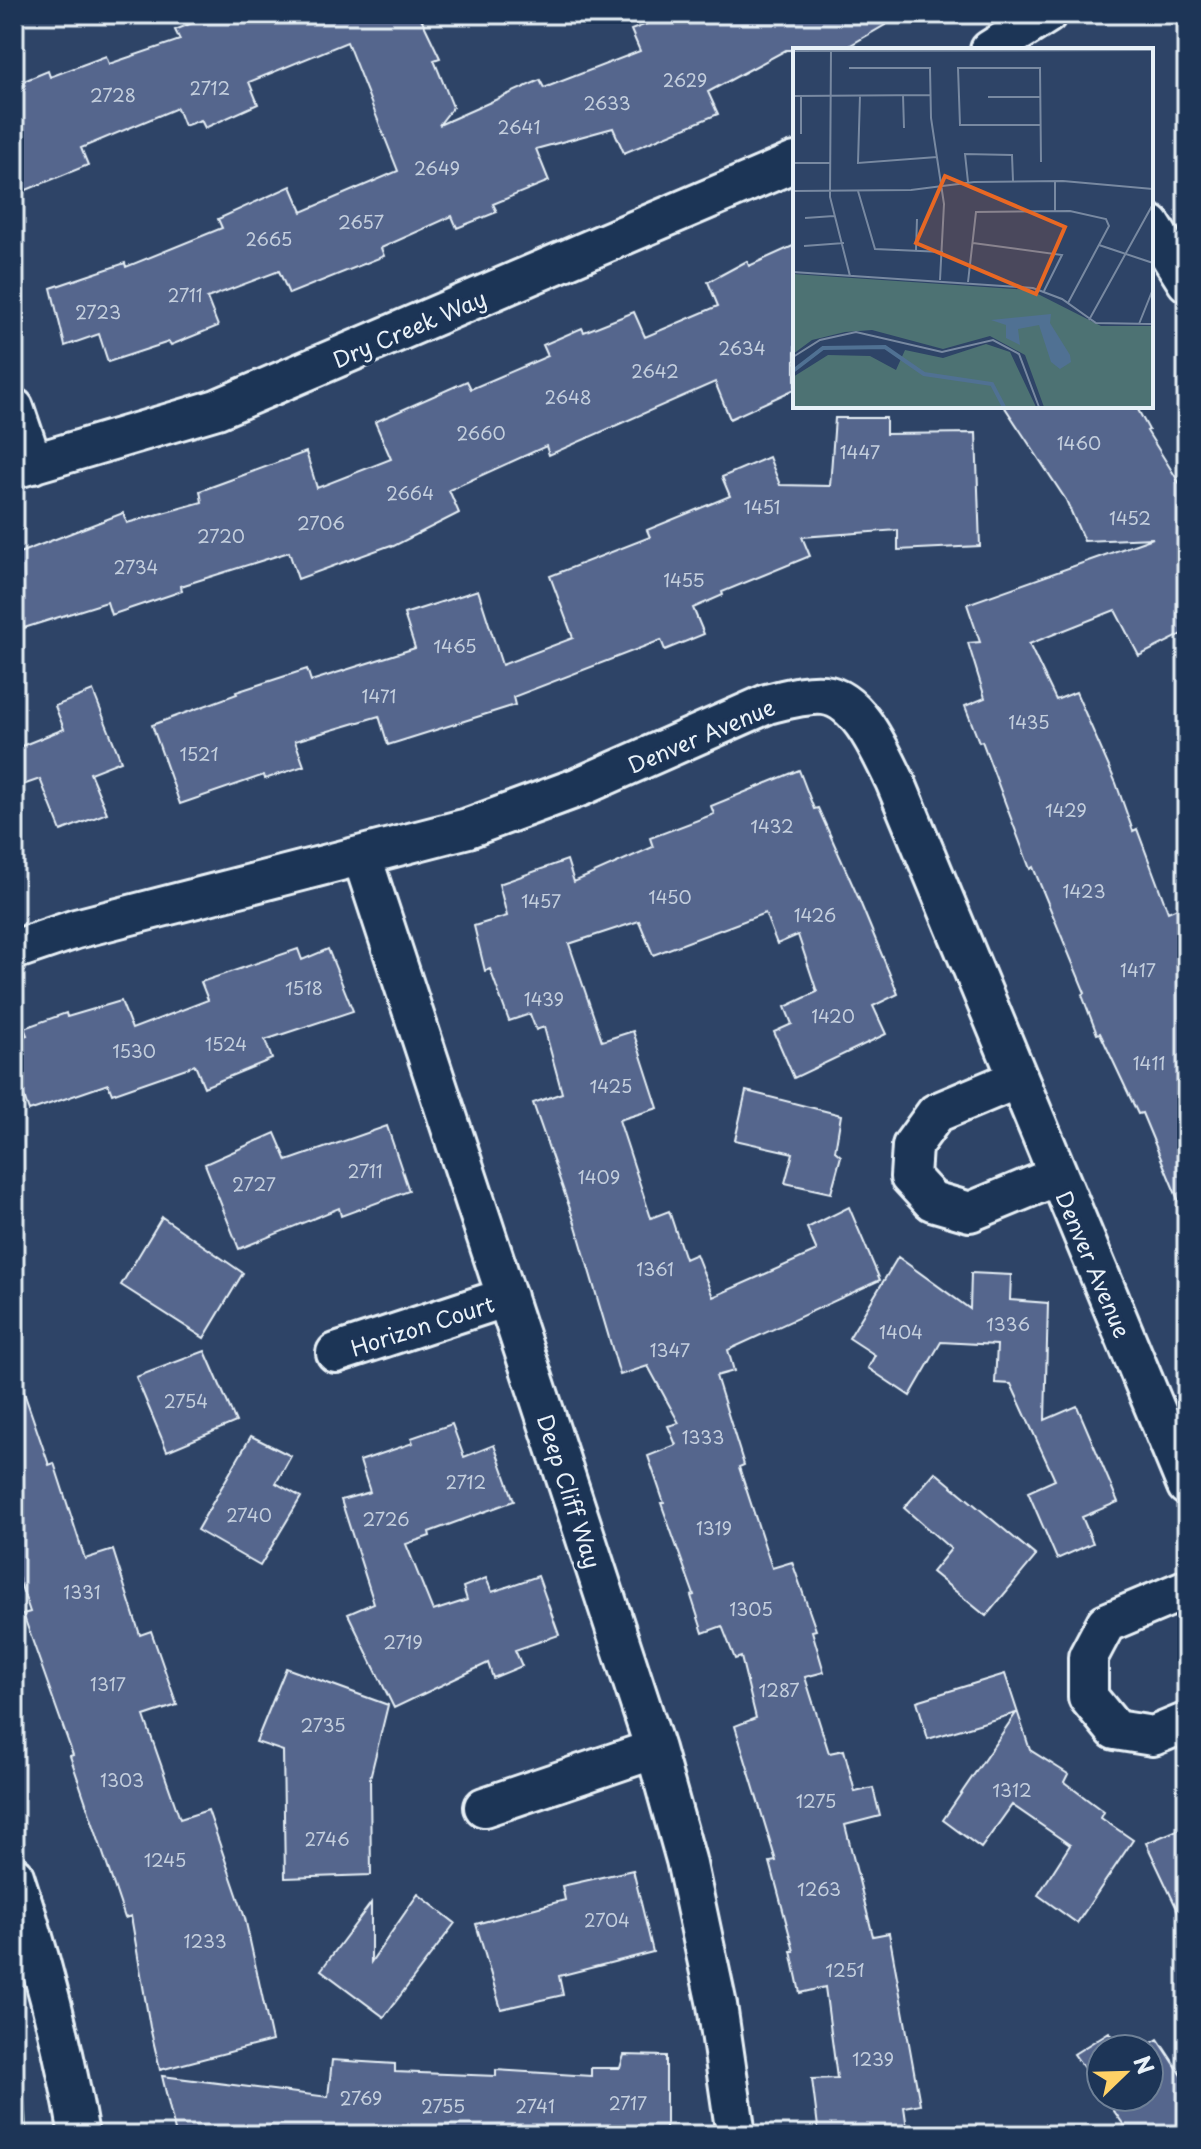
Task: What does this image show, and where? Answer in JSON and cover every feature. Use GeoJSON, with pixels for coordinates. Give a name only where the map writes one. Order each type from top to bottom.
{"type":"FeatureCollection","features":[{"type":"Feature","properties":{"kind":"street"},"geometry":{"type":"LineString","coordinates":[[994,48],[1032,26]]}},
{"type":"Feature","properties":{"kind":"street","name":"Dry Creek Way"},"geometry":{"type":"LineString","coordinates":[[23,466],[217,409],[793,163]]}},
{"type":"Feature","properties":{"kind":"street"},"geometry":{"type":"LineString","coordinates":[[1153,228],[1187,282]]}},
{"type":"Feature","properties":{"kind":"street"},"geometry":{"type":"LineString","coordinates":[[14,408],[23,466]]}},
{"type":"Feature","properties":{"kind":"street","name":"Denver Avenue"},"geometry":{"type":"LineString","coordinates":[[14,950],[76,929],[468,828],[579,787],[767,704],[824,695],[839,700],[852,710],[874,739],[895,781],[1187,1486]]}},
{"type":"Feature","properties":{"kind":"street","name":"Deep Cliff Way"},"geometry":{"type":"LineString","coordinates":[[362,857],[655,1749],[686,1860],[717,2005],[736,2135]]}},
{"type":"Feature","properties":{"kind":"street"},"geometry":{"type":"LineString","coordinates":[[1017,1079],[936,1113],[912,1146],[910,1177],[932,1201],[970,1212],[1057,1176]]}},
{"type":"Feature","properties":{"kind":"street","name":"Horizon Court"},"geometry":{"type":"LineString","coordinates":[[336,1353],[507,1297]]}},
{"type":"Feature","properties":{"kind":"street"},"geometry":{"type":"LineString","coordinates":[[1187,1589],[1106,1623],[1088,1657],[1088,1697],[1115,1730],[1153,1736],[1187,1722]]}},
{"type":"Feature","properties":{"kind":"street"},"geometry":{"type":"LineString","coordinates":[[484,1807],[655,1749]]}},
{"type":"Feature","properties":{"kind":"street"},"geometry":{"type":"LineString","coordinates":[[14,1876],[65,2052],[79,2135]]}},
{"type":"Feature","properties":{"kind":"green space"},"geometry":{"type":"Polygon","coordinates":[[[14,2020],[18,2031],[27,2135],[14,2135],[14,2020]]]}},
{"type":"Feature","properties":{"kind":"building"},"geometry":{"type":"Polygon","coordinates":[[[214,14],[419,14],[440,58],[434,60],[453,107],[439,125],[540,80],[544,88],[640,51],[631,30],[672,14],[904,14],[845,48],[786,50],[708,92],[718,114],[624,153],[613,128],[536,149],[549,181],[493,204],[497,212],[457,228],[452,216],[381,248],[384,256],[289,294],[279,271],[207,298],[218,326],[171,345],[169,342],[108,362],[99,334],[65,346],[51,288],[125,263],[126,267],[222,228],[218,219],[291,186],[302,212],[398,171],[347,42],[249,82],[258,104],[205,128],[201,120],[184,126],[177,108],[81,148],[88,165],[14,195],[14,85],[48,71],[50,77],[106,56],[109,64],[180,40],[175,30],[214,14]]]}},
{"type":"Feature","properties":{"kind":"building"},"geometry":{"type":"Polygon","coordinates":[[[793,246],[793,390],[730,419],[715,382],[549,455],[546,446],[449,490],[459,513],[392,547],[298,579],[289,552],[181,586],[182,591],[111,615],[107,602],[24,628],[14,603],[14,555],[123,513],[127,523],[202,502],[200,491],[306,452],[317,488],[391,459],[375,422],[467,381],[471,389],[548,356],[543,345],[582,328],[584,332],[634,312],[645,337],[718,306],[708,282],[747,261],[749,266],[793,246]]]}},
{"type":"Feature","properties":{"kind":"building"},"geometry":{"type":"Polygon","coordinates":[[[1005,408],[1137,408],[1147,431],[1187,495],[1187,632],[1139,656],[1115,610],[1029,644],[1056,700],[1076,692],[1116,783],[1133,831],[1137,829],[1168,912],[1177,908],[1187,935],[1187,1221],[1142,1113],[1138,1114],[1100,1033],[1097,1034],[1082,995],[1085,993],[1033,867],[1030,869],[982,741],[979,742],[965,706],[985,698],[968,643],[980,642],[967,604],[1153,538],[1084,541],[1066,500],[1005,408]]]}},
{"type":"Feature","properties":{"kind":"building"},"geometry":{"type":"Polygon","coordinates":[[[835,418],[886,418],[886,434],[976,433],[980,546],[898,550],[898,530],[802,537],[810,556],[722,592],[723,595],[693,608],[704,634],[665,650],[661,640],[513,697],[515,705],[388,745],[379,716],[295,741],[304,766],[265,779],[264,775],[180,804],[152,725],[236,692],[307,669],[311,681],[415,648],[404,614],[478,590],[502,665],[573,638],[550,576],[650,537],[647,530],[730,496],[722,477],[769,457],[780,485],[830,486],[835,418]]]}},
{"type":"Feature","properties":{"kind":"building"},"geometry":{"type":"Polygon","coordinates":[[[93,691],[121,761],[90,773],[107,813],[61,831],[40,779],[14,788],[14,749],[64,729],[55,706],[93,691]]]}},
{"type":"Feature","properties":{"kind":"building"},"geometry":{"type":"Polygon","coordinates":[[[799,770],[814,809],[818,808],[858,897],[898,994],[873,1006],[886,1034],[794,1078],[774,1032],[792,1024],[785,1007],[817,992],[798,935],[777,944],[765,913],[653,955],[639,921],[569,944],[602,1041],[633,1031],[658,1108],[619,1120],[651,1218],[669,1211],[685,1259],[696,1254],[713,1297],[817,1251],[807,1228],[849,1207],[880,1280],[728,1350],[734,1371],[716,1376],[744,1465],[739,1467],[772,1568],[792,1562],[816,1630],[812,1631],[824,1672],[805,1677],[829,1753],[844,1750],[855,1792],[873,1788],[880,1816],[845,1825],[873,1936],[889,1933],[920,2104],[904,2107],[908,2135],[819,2135],[812,2079],[837,2078],[825,1987],[800,1993],[791,1951],[794,1951],[770,1862],[776,1861],[735,1726],[756,1718],[741,1657],[735,1659],[722,1626],[703,1633],[691,1596],[694,1595],[661,1503],[664,1503],[648,1456],[676,1445],[668,1426],[679,1423],[648,1366],[620,1375],[576,1226],[533,1103],[562,1093],[544,1027],[536,1030],[530,1014],[509,1021],[490,969],[485,971],[474,926],[507,916],[499,884],[567,860],[574,882],[653,847],[650,838],[714,814],[711,806],[799,770]]]}},
{"type":"Feature","properties":{"kind":"building"},"geometry":{"type":"Polygon","coordinates":[[[298,949],[302,960],[328,949],[353,1011],[265,1040],[272,1059],[204,1087],[195,1065],[112,1094],[108,1084],[29,1111],[14,1069],[14,1039],[27,1035],[24,1028],[66,1013],[67,1017],[121,1001],[132,1029],[208,1000],[201,982],[298,949]]]}},
{"type":"Feature","properties":{"kind":"building"},"geometry":{"type":"Polygon","coordinates":[[[746,1091],[841,1115],[835,1151],[841,1156],[831,1193],[785,1183],[793,1153],[735,1140],[746,1091]]]}},
{"type":"Feature","properties":{"kind":"building"},"geometry":{"type":"Polygon","coordinates":[[[387,1126],[409,1191],[341,1216],[339,1208],[239,1249],[205,1164],[275,1133],[287,1161],[387,1126]]]}},
{"type":"Feature","properties":{"kind":"building"},"geometry":{"type":"Polygon","coordinates":[[[162,1217],[243,1273],[204,1338],[121,1285],[162,1217]]]}},
{"type":"Feature","properties":{"kind":"building"},"geometry":{"type":"Polygon","coordinates":[[[898,1257],[970,1309],[971,1273],[1011,1275],[1010,1300],[1048,1303],[1045,1420],[1077,1406],[1118,1502],[1082,1517],[1093,1543],[1057,1559],[1028,1492],[1055,1480],[1011,1384],[995,1383],[997,1345],[941,1342],[910,1396],[868,1368],[875,1355],[849,1338],[898,1257]]]}},
{"type":"Feature","properties":{"kind":"building"},"geometry":{"type":"Polygon","coordinates":[[[205,1351],[236,1422],[167,1451],[136,1377],[205,1351]]]}},
{"type":"Feature","properties":{"kind":"building"},"geometry":{"type":"Polygon","coordinates":[[[19,1378],[49,1465],[54,1463],[85,1559],[113,1550],[140,1635],[151,1631],[177,1705],[144,1716],[180,1819],[208,1810],[245,1918],[272,2041],[160,2070],[131,1916],[125,1918],[70,1756],[73,1755],[23,1614],[30,1612],[14,1565],[14,1379],[19,1378]]]}},
{"type":"Feature","properties":{"kind":"building"},"geometry":{"type":"Polygon","coordinates":[[[452,1424],[464,1457],[494,1445],[514,1501],[429,1532],[430,1536],[406,1544],[433,1611],[467,1600],[463,1587],[486,1578],[492,1592],[538,1576],[559,1635],[515,1650],[522,1666],[493,1678],[488,1663],[394,1708],[348,1614],[374,1603],[341,1500],[370,1492],[360,1461],[413,1443],[411,1438],[452,1424]]]}},
{"type":"Feature","properties":{"kind":"building"},"geometry":{"type":"Polygon","coordinates":[[[251,1436],[291,1456],[276,1483],[301,1497],[260,1566],[197,1530],[251,1436]]]}},
{"type":"Feature","properties":{"kind":"building"},"geometry":{"type":"Polygon","coordinates":[[[935,1472],[1036,1556],[986,1616],[932,1572],[951,1549],[904,1508],[935,1472]]]}},
{"type":"Feature","properties":{"kind":"building"},"geometry":{"type":"Polygon","coordinates":[[[286,1668],[388,1705],[370,1778],[371,1875],[285,1878],[283,1751],[256,1742],[286,1668]]]}},
{"type":"Feature","properties":{"kind":"building"},"geometry":{"type":"Polygon","coordinates":[[[1005,1674],[1030,1750],[1068,1774],[1064,1782],[1104,1812],[1101,1818],[1133,1840],[1077,1923],[1038,1895],[1070,1845],[1012,1805],[981,1848],[943,1820],[1016,1713],[928,1739],[917,1701],[1005,1674]]]}},
{"type":"Feature","properties":{"kind":"building"},"geometry":{"type":"Polygon","coordinates":[[[1187,1826],[1187,1930],[1146,1843],[1187,1826]]]}},
{"type":"Feature","properties":{"kind":"building"},"geometry":{"type":"Polygon","coordinates":[[[633,1870],[653,1952],[559,1976],[563,1995],[501,2009],[476,1924],[565,1900],[562,1886],[633,1870]]]}},
{"type":"Feature","properties":{"kind":"building"},"geometry":{"type":"Polygon","coordinates":[[[418,1894],[455,1923],[384,2017],[321,1970],[371,1903],[371,1962],[418,1894]]]}},
{"type":"Feature","properties":{"kind":"building"},"geometry":{"type":"Polygon","coordinates":[[[1085,2047],[1085,2069],[1074,2054],[1085,2047]]]}},
{"type":"Feature","properties":{"kind":"building"},"geometry":{"type":"Polygon","coordinates":[[[1165,2050],[1187,2083],[1187,2135],[1131,2135],[1115,2113],[1165,2113],[1165,2050]]]}},
{"type":"Feature","properties":{"kind":"building"},"geometry":{"type":"Polygon","coordinates":[[[624,2055],[666,2056],[666,2135],[176,2135],[162,2076],[328,2097],[332,2060],[395,2064],[395,2072],[496,2076],[496,2070],[591,2076],[591,2068],[620,2068],[624,2055]]]}}]}
